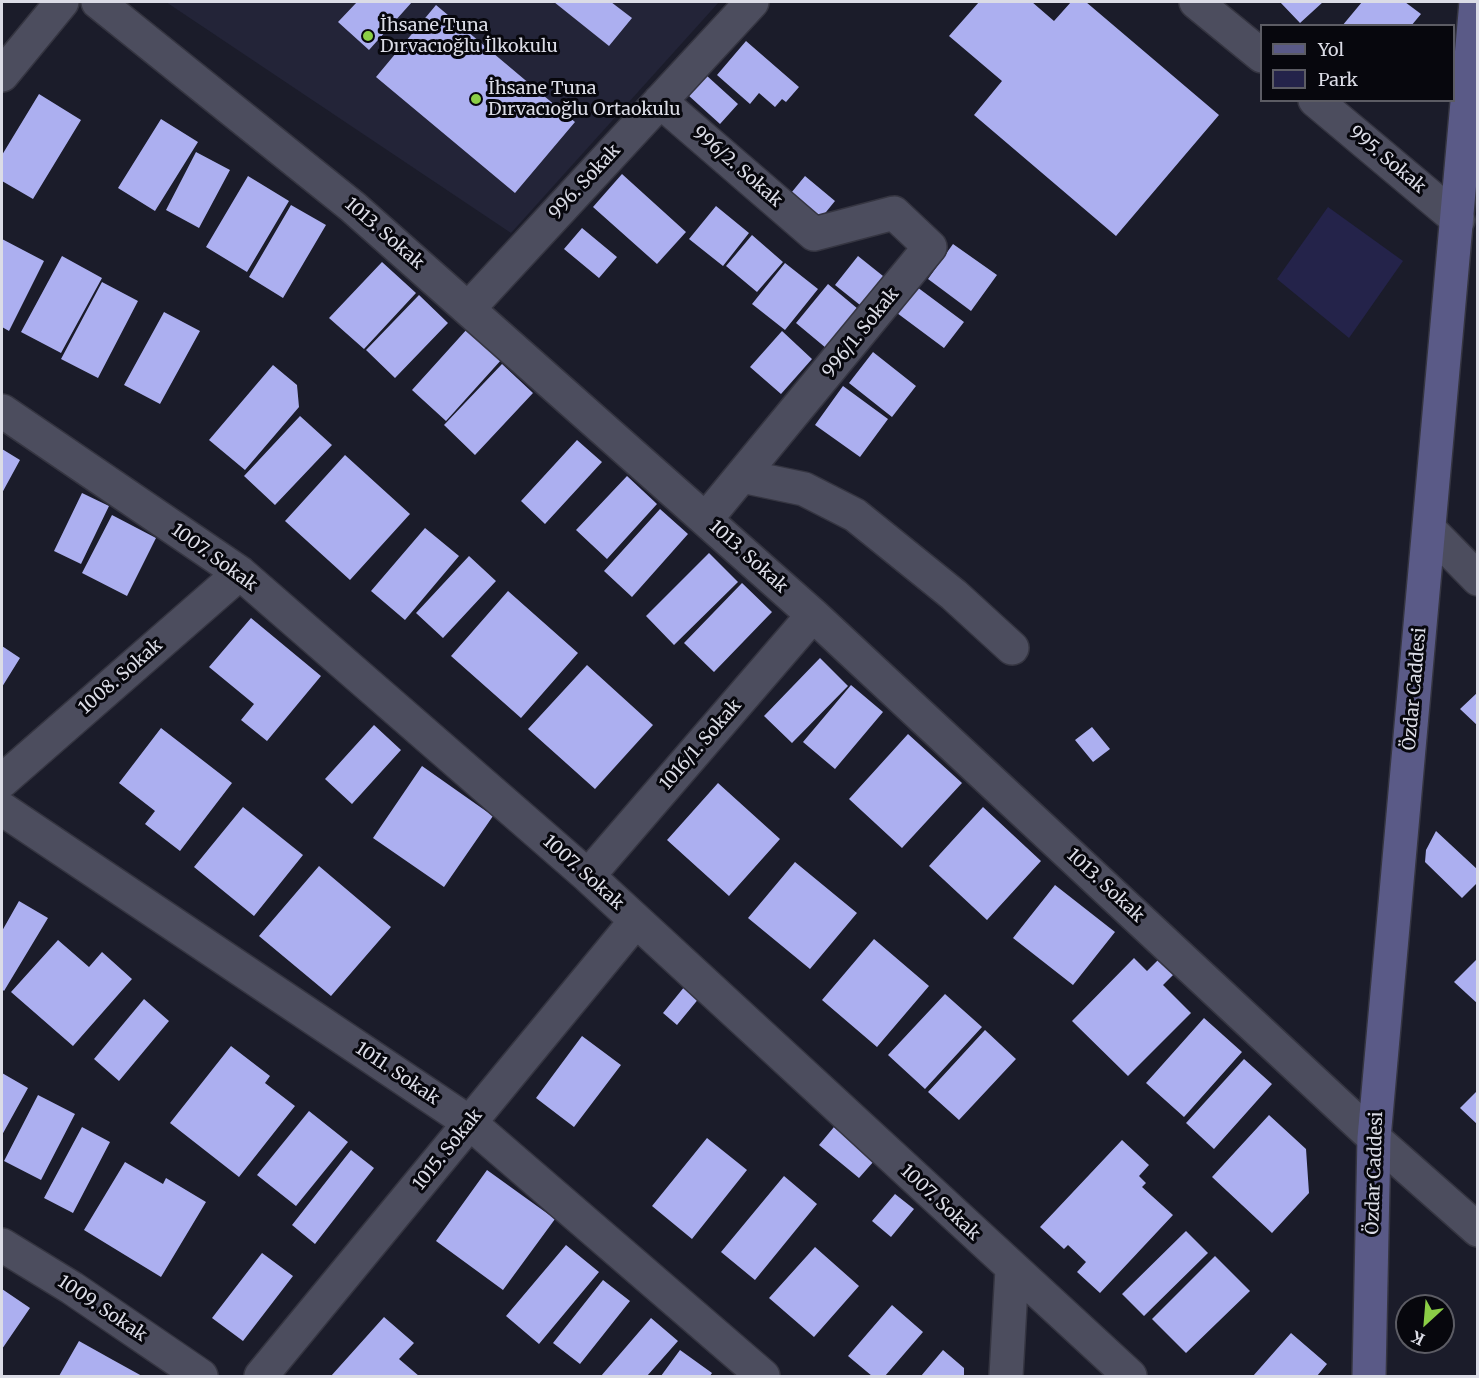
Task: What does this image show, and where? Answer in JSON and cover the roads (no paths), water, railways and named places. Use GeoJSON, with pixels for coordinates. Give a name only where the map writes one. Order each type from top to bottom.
{"type":"FeatureCollection","features":[{"type":"Feature","properties":{"kind":"main road","name":"Özdar Caddesi"},"geometry":{"type":"LineString","coordinates":[[1369,1377],[1374,1138],[1476,2]]}},
{"type":"Feature","properties":{"kind":"street"},"geometry":{"type":"LineString","coordinates":[[2,75],[62,2]]}},
{"type":"Feature","properties":{"kind":"street","name":"1013. Sokak"},"geometry":{"type":"LineString","coordinates":[[98,2],[353,207],[813,615],[1374,1138],[1478,1230]]}},
{"type":"Feature","properties":{"kind":"street","name":"996. Sokak"},"geometry":{"type":"LineString","coordinates":[[468,309],[752,2]]}},
{"type":"Feature","properties":{"kind":"street"},"geometry":{"type":"LineString","coordinates":[[1196,2],[1260,54]]}},
{"type":"Feature","properties":{"kind":"street","name":"996/2. Sokak"},"geometry":{"type":"LineString","coordinates":[[660,101],[814,234]]}},
{"type":"Feature","properties":{"kind":"street","name":"995. Sokak"},"geometry":{"type":"LineString","coordinates":[[1317,102],[1458,220]]}},
{"type":"Feature","properties":{"kind":"street","name":"996/1. Sokak"},"geometry":{"type":"LineString","coordinates":[[705,519],[930,247],[894,213],[814,234]]}},
{"type":"Feature","properties":{"kind":"street","name":"1007. Sokak"},"geometry":{"type":"LineString","coordinates":[[2,411],[240,573],[588,876],[635,922],[1130,1377]]}},
{"type":"Feature","properties":{"kind":"street"},"geometry":{"type":"LineString","coordinates":[[742,476],[804,489],[855,515],[954,595],[1012,648]]}},
{"type":"Feature","properties":{"kind":"street"},"geometry":{"type":"LineString","coordinates":[[1430,530],[1478,579]]}},
{"type":"Feature","properties":{"kind":"street","name":"1008. Sokak"},"geometry":{"type":"LineString","coordinates":[[2,781],[240,573]]}},
{"type":"Feature","properties":{"kind":"street","name":"1016/1. Sokak"},"geometry":{"type":"LineString","coordinates":[[588,876],[813,615]]}},
{"type":"Feature","properties":{"kind":"street","name":"1011. Sokak"},"geometry":{"type":"LineString","coordinates":[[2,809],[470,1123],[763,1377]]}},
{"type":"Feature","properties":{"kind":"street","name":"1015. Sokak"},"geometry":{"type":"LineString","coordinates":[[261,1377],[635,922]]}},
{"type":"Feature","properties":{"kind":"street","name":"1009. Sokak"},"geometry":{"type":"LineString","coordinates":[[2,1245],[72,1288],[201,1377]]}},
{"type":"Feature","properties":{"kind":"street"},"geometry":{"type":"LineString","coordinates":[[1006,1377],[1012,1269]]}},
{"type":"Feature","properties":{"kind":"place","name":"İhsane Tuna Dırvacıoğlu İlkokulu"},"geometry":{"type":"Point","coordinates":[368,36]}},
{"type":"Feature","properties":{"kind":"place","name":"İhsane Tuna Dırvacıoğlu Ortaokulu"},"geometry":{"type":"Point","coordinates":[476,99]}}]}
